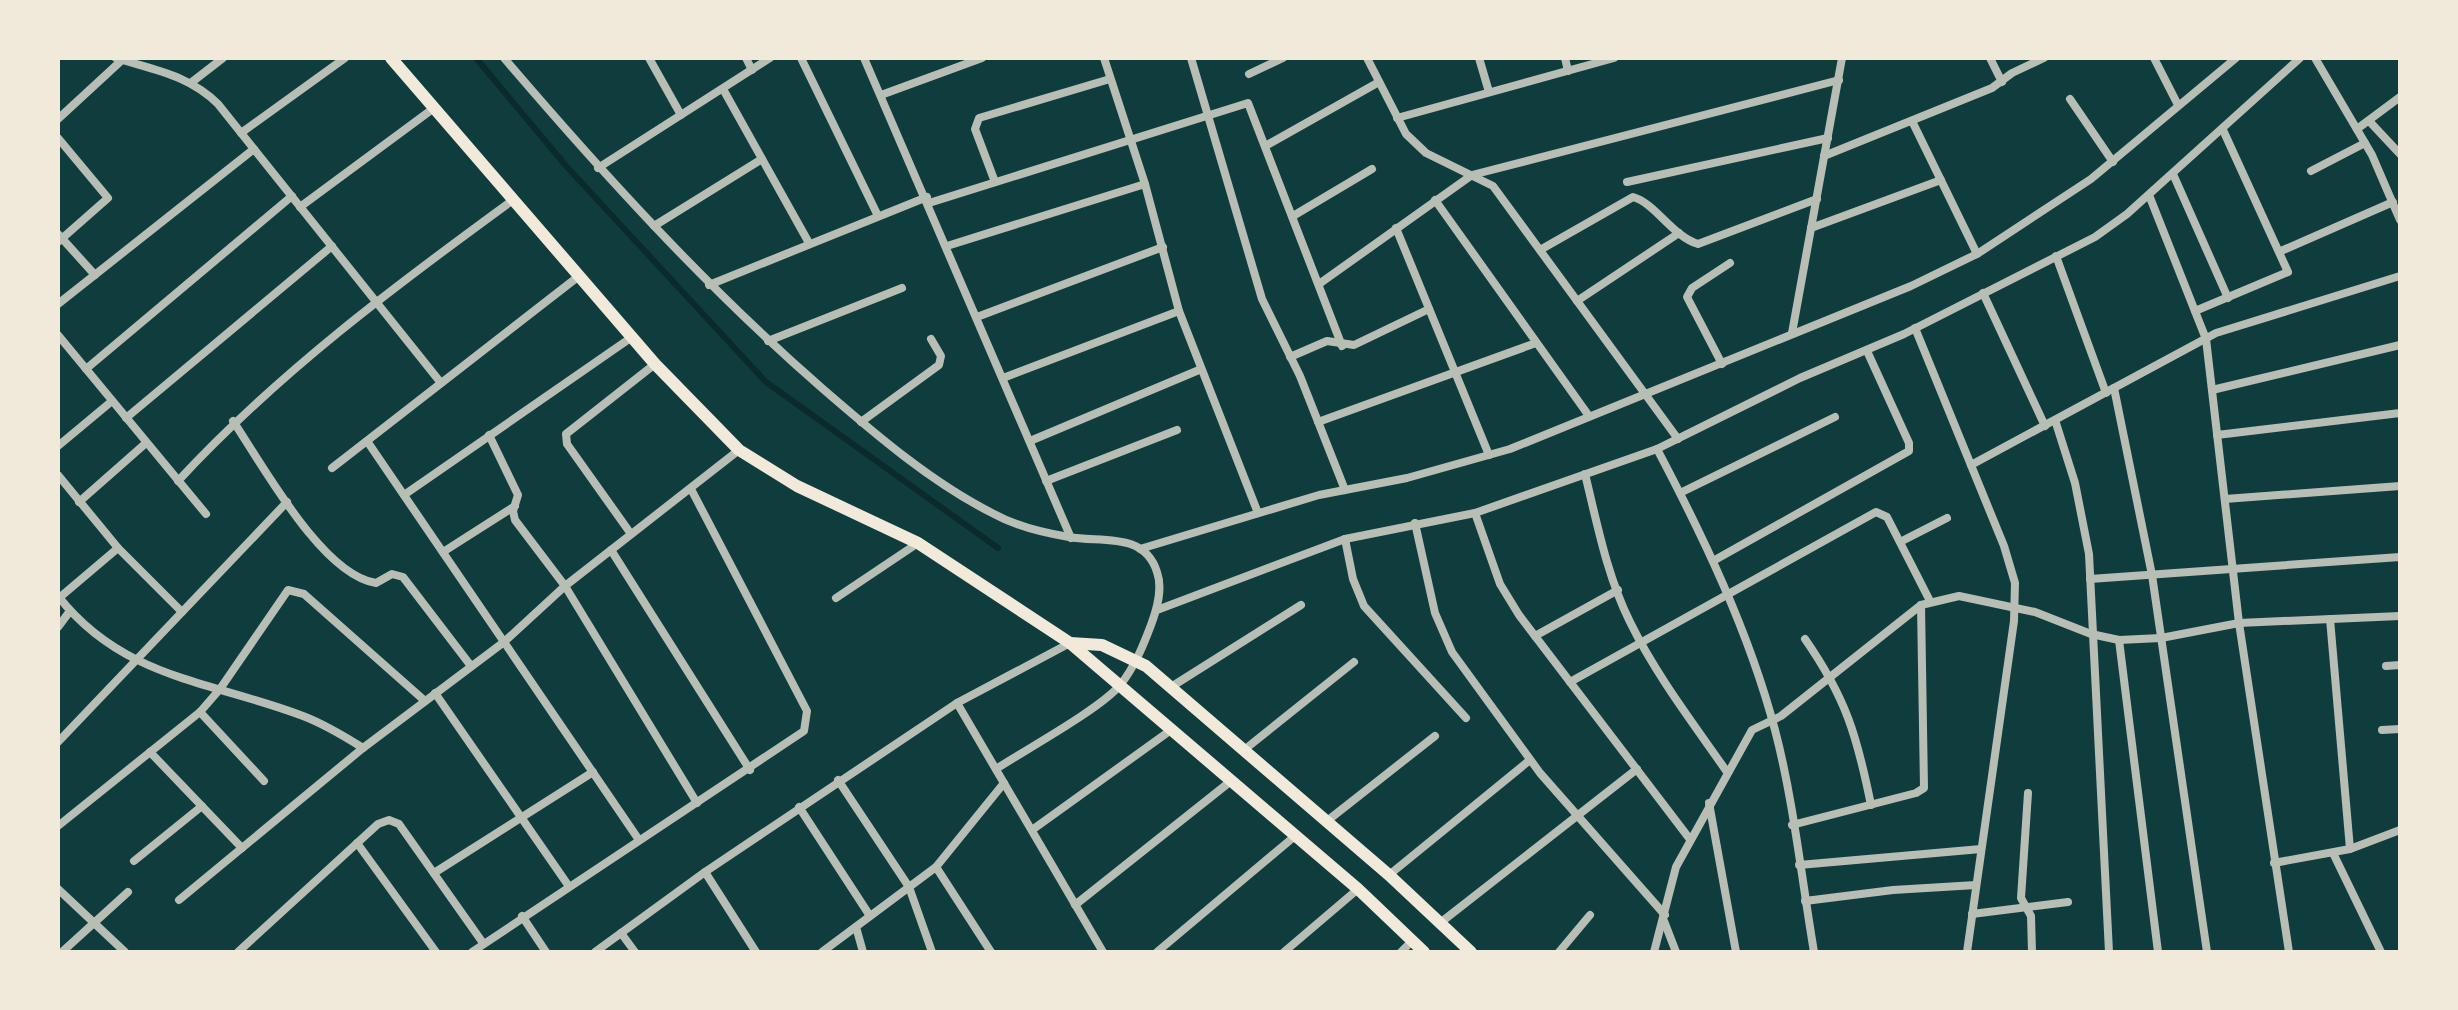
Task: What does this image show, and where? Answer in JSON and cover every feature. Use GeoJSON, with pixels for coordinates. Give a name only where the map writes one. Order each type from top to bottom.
{"type":"FeatureCollection","features":[{"type":"Feature","properties":{"kind":"main road"},"geometry":{"type":"LineString","coordinates":[[391,58],[655,364],[739,450],[797,486],[918,543],[1070,643],[1358,889],[1424,952]]}},
{"type":"Feature","properties":{"kind":"main road"},"geometry":{"type":"LineString","coordinates":[[1070,643],[1102,645],[1137,660],[1389,875],[1471,952]]}},
{"type":"Feature","properties":{"kind":"street"},"geometry":{"type":"LineString","coordinates":[[192,82],[223,58]]}},
{"type":"Feature","properties":{"kind":"street"},"geometry":{"type":"LineString","coordinates":[[241,133],[345,58]]}},
{"type":"Feature","properties":{"kind":"street"},"geometry":{"type":"LineString","coordinates":[[504,58],[598,168],[709,285],[861,422],[928,472],[994,514],[1071,538],[1120,539],[1140,549],[1157,571],[1160,587],[1157,610],[1137,660],[1119,687],[996,769]]}},
{"type":"Feature","properties":{"kind":"street"},"geometry":{"type":"LineString","coordinates":[[649,58],[681,115]]}},
{"type":"Feature","properties":{"kind":"street"},"geometry":{"type":"LineString","coordinates":[[746,58],[752,70]]}},
{"type":"Feature","properties":{"kind":"street"},"geometry":{"type":"LineString","coordinates":[[598,168],[770,58]]}},
{"type":"Feature","properties":{"kind":"street"},"geometry":{"type":"LineString","coordinates":[[801,58],[878,216]]}},
{"type":"Feature","properties":{"kind":"street"},"geometry":{"type":"LineString","coordinates":[[864,58],[928,200],[1071,538]]}},
{"type":"Feature","properties":{"kind":"street"},"geometry":{"type":"LineString","coordinates":[[881,95],[982,58]]}},
{"type":"Feature","properties":{"kind":"street"},"geometry":{"type":"LineString","coordinates":[[1104,58],[1145,184],[1179,311],[1199,370],[1258,513]]}},
{"type":"Feature","properties":{"kind":"street"},"geometry":{"type":"LineString","coordinates":[[1191,58],[1262,299],[1290,357],[1345,490]]}},
{"type":"Feature","properties":{"kind":"street"},"geometry":{"type":"LineString","coordinates":[[1249,74],[1283,58]]}},
{"type":"Feature","properties":{"kind":"street"},"geometry":{"type":"LineString","coordinates":[[1367,58],[1406,134],[1426,153],[1493,186],[1678,439]]}},
{"type":"Feature","properties":{"kind":"street"},"geometry":{"type":"LineString","coordinates":[[1479,58],[1489,92]]}},
{"type":"Feature","properties":{"kind":"street"},"geometry":{"type":"LineString","coordinates":[[1565,58],[1568,71]]}},
{"type":"Feature","properties":{"kind":"street"},"geometry":{"type":"LineString","coordinates":[[1397,118],[1614,58]]}},
{"type":"Feature","properties":{"kind":"street"},"geometry":{"type":"LineString","coordinates":[[1792,333],[1843,58]]}},
{"type":"Feature","properties":{"kind":"street"},"geometry":{"type":"LineString","coordinates":[[1990,58],[2002,82]]}},
{"type":"Feature","properties":{"kind":"street"},"geometry":{"type":"LineString","coordinates":[[1824,156],[2002,82],[2012,73],[2044,58]]}},
{"type":"Feature","properties":{"kind":"street"},"geometry":{"type":"LineString","coordinates":[[2154,58],[2178,105]]}},
{"type":"Feature","properties":{"kind":"street"},"geometry":{"type":"LineString","coordinates":[[1140,549],[1258,513],[1489,455],[1646,395],[1911,286],[1977,254],[2113,162],[2235,58]]}},
{"type":"Feature","properties":{"kind":"street"},"geometry":{"type":"LineString","coordinates":[[1157,610],[1345,539],[1475,513],[1657,449],[1800,378],[1915,328],[2095,237],[2149,195],[2300,58]]}},
{"type":"Feature","properties":{"kind":"street"},"geometry":{"type":"LineString","coordinates":[[2315,58],[2365,143],[2400,220]]}},
{"type":"Feature","properties":{"kind":"street"},"geometry":{"type":"LineString","coordinates":[[58,119],[119,59],[192,82],[218,104],[441,383]]}},
{"type":"Feature","properties":{"kind":"street"},"geometry":{"type":"LineString","coordinates":[[995,182],[975,129],[979,118],[1110,79]]}},
{"type":"Feature","properties":{"kind":"street"},"geometry":{"type":"LineString","coordinates":[[1319,284],[1472,175],[1839,80]]}},
{"type":"Feature","properties":{"kind":"street"},"geometry":{"type":"LineString","coordinates":[[1267,145],[1379,82]]}},
{"type":"Feature","properties":{"kind":"street"},"geometry":{"type":"LineString","coordinates":[[723,89],[809,243]]}},
{"type":"Feature","properties":{"kind":"street"},"geometry":{"type":"LineString","coordinates":[[2357,129],[2400,97]]}},
{"type":"Feature","properties":{"kind":"street"},"geometry":{"type":"LineString","coordinates":[[2070,99],[2113,162]]}},
{"type":"Feature","properties":{"kind":"street"},"geometry":{"type":"LineString","coordinates":[[709,285],[878,216],[1248,103],[1267,145],[1342,346]]}},
{"type":"Feature","properties":{"kind":"street"},"geometry":{"type":"LineString","coordinates":[[300,207],[434,108]]}},
{"type":"Feature","properties":{"kind":"street"},"geometry":{"type":"LineString","coordinates":[[1912,121],[1977,254]]}},
{"type":"Feature","properties":{"kind":"street"},"geometry":{"type":"LineString","coordinates":[[2370,122],[2400,154]]}},
{"type":"Feature","properties":{"kind":"street"},"geometry":{"type":"LineString","coordinates":[[2195,311],[2285,276],[2288,266],[2223,130]]}},
{"type":"Feature","properties":{"kind":"street"},"geometry":{"type":"LineString","coordinates":[[58,138],[108,198],[59,238],[95,275]]}},
{"type":"Feature","properties":{"kind":"street"},"geometry":{"type":"LineString","coordinates":[[1627,182],[1828,138]]}},
{"type":"Feature","properties":{"kind":"street"},"geometry":{"type":"LineString","coordinates":[[2311,171],[2365,143]]}},
{"type":"Feature","properties":{"kind":"street"},"geometry":{"type":"LineString","coordinates":[[58,304],[254,149]]}},
{"type":"Feature","properties":{"kind":"street"},"geometry":{"type":"LineString","coordinates":[[654,226],[762,159]]}},
{"type":"Feature","properties":{"kind":"street"},"geometry":{"type":"LineString","coordinates":[[1293,216],[1372,169]]}},
{"type":"Feature","properties":{"kind":"street"},"geometry":{"type":"LineString","coordinates":[[2173,174],[2228,298]]}},
{"type":"Feature","properties":{"kind":"street"},"geometry":{"type":"LineString","coordinates":[[1811,228],[1941,180]]}},
{"type":"Feature","properties":{"kind":"street"},"geometry":{"type":"LineString","coordinates":[[947,246],[1145,184]]}},
{"type":"Feature","properties":{"kind":"street"},"geometry":{"type":"LineString","coordinates":[[2149,195],[2206,339],[2239,623],[2289,952]]}},
{"type":"Feature","properties":{"kind":"street"},"geometry":{"type":"LineString","coordinates":[[86,369],[292,196]]}},
{"type":"Feature","properties":{"kind":"street"},"geometry":{"type":"LineString","coordinates":[[1540,250],[1633,197],[1694,243],[1702,243],[1817,199]]}},
{"type":"Feature","properties":{"kind":"street"},"geometry":{"type":"LineString","coordinates":[[178,481],[233,421],[375,301],[513,200]]}},
{"type":"Feature","properties":{"kind":"street"},"geometry":{"type":"LineString","coordinates":[[1435,200],[1589,416]]}},
{"type":"Feature","properties":{"kind":"street"},"geometry":{"type":"LineString","coordinates":[[2281,251],[2393,202]]}},
{"type":"Feature","properties":{"kind":"street"},"geometry":{"type":"LineString","coordinates":[[1396,228],[1489,455]]}},
{"type":"Feature","properties":{"kind":"street"},"geometry":{"type":"LineString","coordinates":[[1577,301],[1679,233]]}},
{"type":"Feature","properties":{"kind":"street"},"geometry":{"type":"LineString","coordinates":[[126,418],[332,246]]}},
{"type":"Feature","properties":{"kind":"street"},"geometry":{"type":"LineString","coordinates":[[977,317],[1163,247]]}},
{"type":"Feature","properties":{"kind":"street"},"geometry":{"type":"LineString","coordinates":[[2056,256],[2110,390],[2152,575],[2207,952]]}},
{"type":"Feature","properties":{"kind":"street"},"geometry":{"type":"LineString","coordinates":[[1722,364],[1687,297],[1692,288],[1730,263]]}},
{"type":"Feature","properties":{"kind":"street"},"geometry":{"type":"LineString","coordinates":[[332,468],[579,276]]}},
{"type":"Feature","properties":{"kind":"street"},"geometry":{"type":"LineString","coordinates":[[1971,465],[2206,339],[2400,276]]}},
{"type":"Feature","properties":{"kind":"street"},"geometry":{"type":"LineString","coordinates":[[768,341],[902,288]]}},
{"type":"Feature","properties":{"kind":"street"},"geometry":{"type":"LineString","coordinates":[[1983,293],[2045,426]]}},
{"type":"Feature","properties":{"kind":"street"},"geometry":{"type":"LineString","coordinates":[[1290,357],[1327,341],[1342,346],[1354,345],[1429,309]]}},
{"type":"Feature","properties":{"kind":"street"},"geometry":{"type":"LineString","coordinates":[[1003,378],[1179,311]]}},
{"type":"Feature","properties":{"kind":"street"},"geometry":{"type":"LineString","coordinates":[[1915,328],[2004,546],[2015,583],[1967,952]]}},
{"type":"Feature","properties":{"kind":"street"},"geometry":{"type":"LineString","coordinates":[[58,335],[206,514]]}},
{"type":"Feature","properties":{"kind":"street"},"geometry":{"type":"LineString","coordinates":[[404,495],[632,337]]}},
{"type":"Feature","properties":{"kind":"street"},"geometry":{"type":"LineString","coordinates":[[861,422],[939,365],[941,356],[931,339]]}},
{"type":"Feature","properties":{"kind":"street"},"geometry":{"type":"LineString","coordinates":[[1318,422],[1536,343]]}},
{"type":"Feature","properties":{"kind":"street"},"geometry":{"type":"LineString","coordinates":[[2212,390],[2400,345]]}},
{"type":"Feature","properties":{"kind":"street"},"geometry":{"type":"LineString","coordinates":[[1713,561],[1909,451],[1909,443],[1867,351]]}},
{"type":"Feature","properties":{"kind":"street"},"geometry":{"type":"LineString","coordinates":[[631,534],[567,444],[566,434],[655,364]]}},
{"type":"Feature","properties":{"kind":"street"},"geometry":{"type":"LineString","coordinates":[[1030,441],[1199,370]]}},
{"type":"Feature","properties":{"kind":"street"},"geometry":{"type":"LineString","coordinates":[[58,446],[112,401]]}},
{"type":"Feature","properties":{"kind":"street"},"geometry":{"type":"LineString","coordinates":[[2217,435],[2400,413]]}},
{"type":"Feature","properties":{"kind":"street"},"geometry":{"type":"LineString","coordinates":[[1680,493],[1835,417]]}},
{"type":"Feature","properties":{"kind":"street"},"geometry":{"type":"LineString","coordinates":[[2055,420],[2075,483],[2090,579],[2109,952]]}},
{"type":"Feature","properties":{"kind":"street"},"geometry":{"type":"LineString","coordinates":[[233,421],[313,538],[362,580],[376,583],[392,574],[403,577],[471,666]]}},
{"type":"Feature","properties":{"kind":"street"},"geometry":{"type":"LineString","coordinates":[[1046,481],[1177,430]]}},
{"type":"Feature","properties":{"kind":"street"},"geometry":{"type":"LineString","coordinates":[[489,435],[517,492],[515,520],[565,586],[697,803]]}},
{"type":"Feature","properties":{"kind":"street"},"geometry":{"type":"LineString","coordinates":[[367,441],[639,840]]}},
{"type":"Feature","properties":{"kind":"street"},"geometry":{"type":"LineString","coordinates":[[79,502],[146,443]]}},
{"type":"Feature","properties":{"kind":"street"},"geometry":{"type":"LineString","coordinates":[[1657,449],[1728,596],[1772,721],[1814,952]]}},
{"type":"Feature","properties":{"kind":"street"},"geometry":{"type":"LineString","coordinates":[[179,900],[363,748],[504,642],[565,586],[739,450]]}},
{"type":"Feature","properties":{"kind":"street"},"geometry":{"type":"LineString","coordinates":[[1585,474],[1618,590],[1642,643],[1727,772]]}},
{"type":"Feature","properties":{"kind":"street"},"geometry":{"type":"LineString","coordinates":[[58,475],[118,548],[182,612]]}},
{"type":"Feature","properties":{"kind":"street"},"geometry":{"type":"LineString","coordinates":[[2225,499],[2400,486]]}},
{"type":"Feature","properties":{"kind":"street"},"geometry":{"type":"LineString","coordinates":[[472,952],[568,885],[750,770],[804,731],[807,711],[691,489]]}},
{"type":"Feature","properties":{"kind":"street"},"geometry":{"type":"LineString","coordinates":[[58,742],[287,502]]}},
{"type":"Feature","properties":{"kind":"street"},"geometry":{"type":"LineString","coordinates":[[443,552],[515,506]]}},
{"type":"Feature","properties":{"kind":"street"},"geometry":{"type":"LineString","coordinates":[[1570,682],[1880,512],[1887,517],[1900,542],[1926,603],[1925,785],[1919,792],[1792,825]]}},
{"type":"Feature","properties":{"kind":"street"},"geometry":{"type":"LineString","coordinates":[[1475,513],[1500,584],[1535,636],[1689,838]]}},
{"type":"Feature","properties":{"kind":"street"},"geometry":{"type":"LineString","coordinates":[[1900,542],[1947,518]]}},
{"type":"Feature","properties":{"kind":"street"},"geometry":{"type":"LineString","coordinates":[[1415,523],[1435,613],[1452,652],[1530,760],[1665,918],[1676,952]]}},
{"type":"Feature","properties":{"kind":"street"},"geometry":{"type":"LineString","coordinates":[[1345,539],[1353,579],[1364,606],[1466,718]]}},
{"type":"Feature","properties":{"kind":"street"},"geometry":{"type":"LineString","coordinates":[[836,598],[918,543]]}},
{"type":"Feature","properties":{"kind":"street"},"geometry":{"type":"LineString","coordinates":[[118,548],[59,597],[93,635],[135,662],[304,716],[363,748]]}},
{"type":"Feature","properties":{"kind":"street"},"geometry":{"type":"LineString","coordinates":[[611,550],[750,770]]}},
{"type":"Feature","properties":{"kind":"street"},"geometry":{"type":"LineString","coordinates":[[2090,579],[2400,557]]}},
{"type":"Feature","properties":{"kind":"street"},"geometry":{"type":"LineString","coordinates":[[58,826],[62,817],[200,712],[220,689],[283,592],[294,589],[304,594],[425,701]]}},
{"type":"Feature","properties":{"kind":"street"},"geometry":{"type":"LineString","coordinates":[[1535,636],[1618,590]]}},
{"type":"Feature","properties":{"kind":"street"},"geometry":{"type":"LineString","coordinates":[[1654,952],[1676,867],[1689,838],[1752,730],[1772,721],[1926,603],[1959,596],[2014,606],[2091,634],[2119,640],[2161,638],[2239,623],[2400,616]]}},
{"type":"Feature","properties":{"kind":"street"},"geometry":{"type":"LineString","coordinates":[[1171,687],[1301,605]]}},
{"type":"Feature","properties":{"kind":"street"},"geometry":{"type":"LineString","coordinates":[[58,627],[70,611]]}},
{"type":"Feature","properties":{"kind":"street"},"geometry":{"type":"LineString","coordinates":[[2330,619],[2350,849]]}},
{"type":"Feature","properties":{"kind":"street"},"geometry":{"type":"LineString","coordinates":[[1805,639],[1830,675],[1858,738],[1871,805]]}},
{"type":"Feature","properties":{"kind":"street"},"geometry":{"type":"LineString","coordinates":[[2119,640],[2158,952]]}},
{"type":"Feature","properties":{"kind":"street"},"geometry":{"type":"LineString","coordinates":[[595,952],[838,780],[957,703],[1070,643]]}},
{"type":"Feature","properties":{"kind":"street"},"geometry":{"type":"LineString","coordinates":[[1244,750],[1354,662]]}},
{"type":"Feature","properties":{"kind":"street"},"geometry":{"type":"LineString","coordinates":[[2386,666],[2400,665]]}},
{"type":"Feature","properties":{"kind":"street"},"geometry":{"type":"LineString","coordinates":[[435,693],[568,885]]}},
{"type":"Feature","properties":{"kind":"street"},"geometry":{"type":"LineString","coordinates":[[957,703],[1103,952]]}},
{"type":"Feature","properties":{"kind":"street"},"geometry":{"type":"LineString","coordinates":[[200,712],[264,781]]}},
{"type":"Feature","properties":{"kind":"street"},"geometry":{"type":"LineString","coordinates":[[2382,730],[2400,729]]}},
{"type":"Feature","properties":{"kind":"street"},"geometry":{"type":"LineString","coordinates":[[1032,830],[1171,730]]}},
{"type":"Feature","properties":{"kind":"street"},"geometry":{"type":"LineString","coordinates":[[1327,821],[1435,736]]}},
{"type":"Feature","properties":{"kind":"street"},"geometry":{"type":"LineString","coordinates":[[150,752],[242,848]]}},
{"type":"Feature","properties":{"kind":"street"},"geometry":{"type":"LineString","coordinates":[[1389,875],[1530,760]]}},
{"type":"Feature","properties":{"kind":"street"},"geometry":{"type":"LineString","coordinates":[[1440,923],[1637,769]]}},
{"type":"Feature","properties":{"kind":"street"},"geometry":{"type":"LineString","coordinates":[[434,873],[593,772]]}},
{"type":"Feature","properties":{"kind":"street"},"geometry":{"type":"LineString","coordinates":[[838,780],[909,887],[932,952]]}},
{"type":"Feature","properties":{"kind":"street"},"geometry":{"type":"LineString","coordinates":[[1075,905],[1231,781]]}},
{"type":"Feature","properties":{"kind":"street"},"geometry":{"type":"LineString","coordinates":[[822,952],[936,867],[1004,783]]}},
{"type":"Feature","properties":{"kind":"street"},"geometry":{"type":"LineString","coordinates":[[2028,793],[2021,898],[2031,916],[2032,952]]}},
{"type":"Feature","properties":{"kind":"street"},"geometry":{"type":"LineString","coordinates":[[1709,803],[1736,952]]}},
{"type":"Feature","properties":{"kind":"street"},"geometry":{"type":"LineString","coordinates":[[134,861],[202,806]]}},
{"type":"Feature","properties":{"kind":"street"},"geometry":{"type":"LineString","coordinates":[[799,807],[870,916]]}},
{"type":"Feature","properties":{"kind":"street"},"geometry":{"type":"LineString","coordinates":[[238,952],[378,824],[394,822],[483,943]]}},
{"type":"Feature","properties":{"kind":"street"},"geometry":{"type":"LineString","coordinates":[[2274,863],[2350,849],[2400,831]]}},
{"type":"Feature","properties":{"kind":"street"},"geometry":{"type":"LineString","coordinates":[[1157,952],[1295,836]]}},
{"type":"Feature","properties":{"kind":"street"},"geometry":{"type":"LineString","coordinates":[[357,843],[436,952]]}},
{"type":"Feature","properties":{"kind":"street"},"geometry":{"type":"LineString","coordinates":[[1799,865],[1981,849]]}},
{"type":"Feature","properties":{"kind":"street"},"geometry":{"type":"LineString","coordinates":[[2333,853],[2381,952]]}},
{"type":"Feature","properties":{"kind":"street"},"geometry":{"type":"LineString","coordinates":[[936,867],[991,952]]}},
{"type":"Feature","properties":{"kind":"street"},"geometry":{"type":"LineString","coordinates":[[705,872],[756,952]]}},
{"type":"Feature","properties":{"kind":"street"},"geometry":{"type":"LineString","coordinates":[[1805,901],[1893,890],[1976,885]]}},
{"type":"Feature","properties":{"kind":"street"},"geometry":{"type":"LineString","coordinates":[[58,889],[125,952]]}},
{"type":"Feature","properties":{"kind":"street"},"geometry":{"type":"LineString","coordinates":[[1284,952],[1358,889]]}},
{"type":"Feature","properties":{"kind":"street"},"geometry":{"type":"LineString","coordinates":[[62,952],[128,892]]}},
{"type":"Feature","properties":{"kind":"street"},"geometry":{"type":"LineString","coordinates":[[1972,914],[2068,902]]}},
{"type":"Feature","properties":{"kind":"street"},"geometry":{"type":"LineString","coordinates":[[1559,952],[1590,915]]}},
{"type":"Feature","properties":{"kind":"street"},"geometry":{"type":"LineString","coordinates":[[522,916],[546,952]]}},
{"type":"Feature","properties":{"kind":"street"},"geometry":{"type":"LineString","coordinates":[[856,927],[863,952]]}},
{"type":"Feature","properties":{"kind":"street"},"geometry":{"type":"LineString","coordinates":[[621,933],[635,952]]}},
{"type":"Feature","properties":{"kind":"street"},"geometry":{"type":"LineString","coordinates":[[1401,952],[1413,940]]}},
{"type":"Feature","properties":{"kind":"waterway"},"geometry":{"type":"LineString","coordinates":[[476,58],[567,167],[766,382],[998,548]]}}]}
